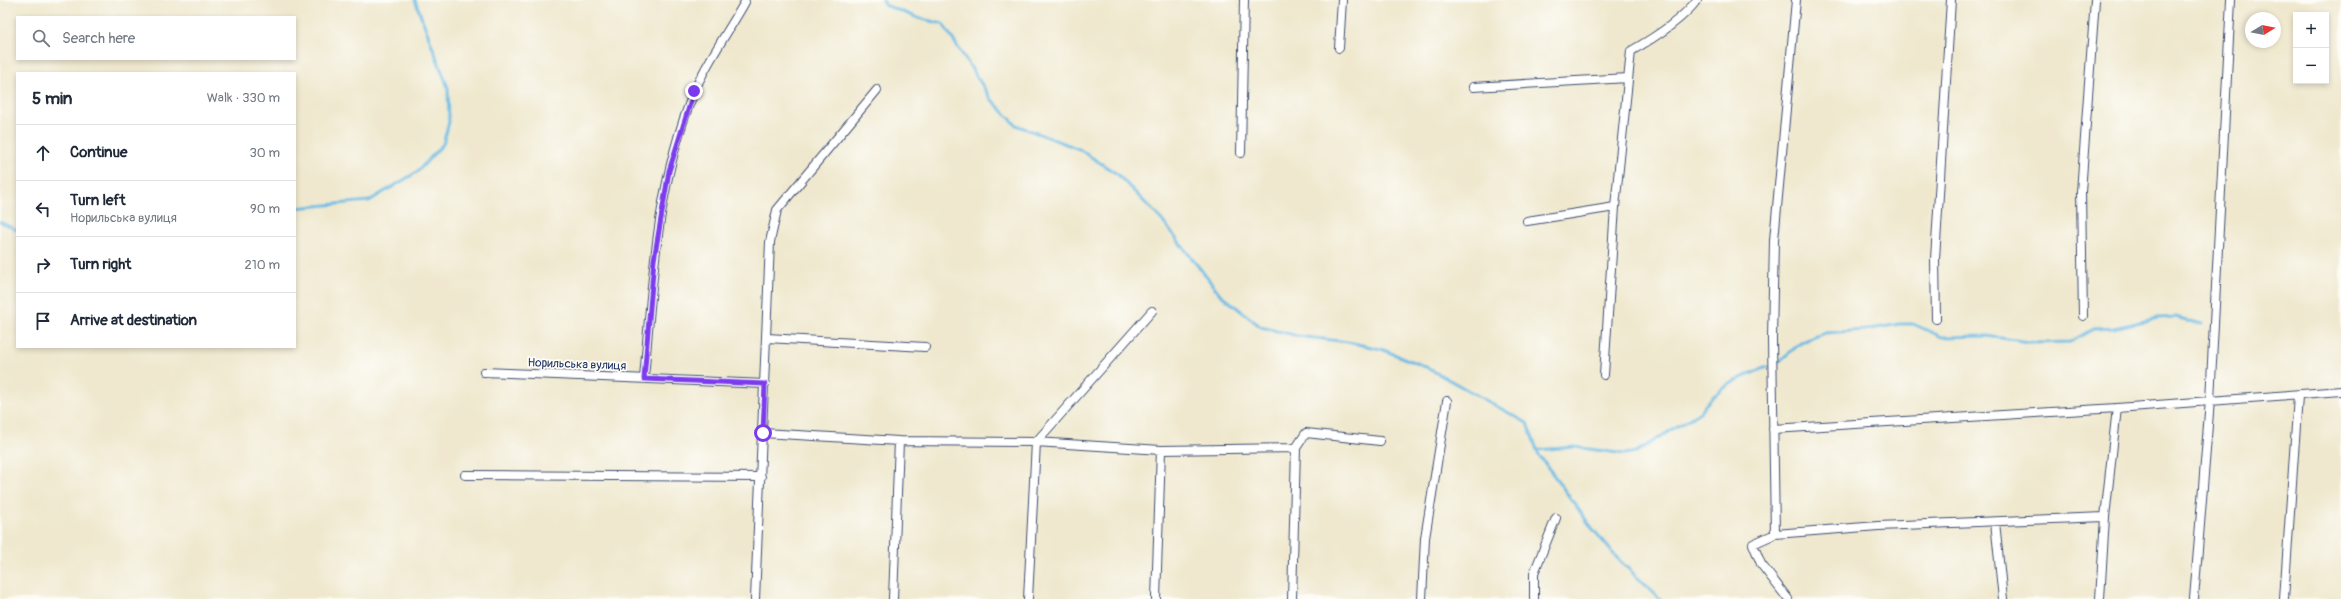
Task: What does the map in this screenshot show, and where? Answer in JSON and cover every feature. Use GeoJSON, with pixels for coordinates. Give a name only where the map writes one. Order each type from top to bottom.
{"type":"FeatureCollection","features":[{"type":"Feature","properties":{"kind":"street"},"geometry":{"type":"LineString","coordinates":[[1241,153],[1244,0]]}},
{"type":"Feature","properties":{"kind":"street"},"geometry":{"type":"LineString","coordinates":[[1339,48],[1342,0]]}},
{"type":"Feature","properties":{"kind":"street"},"geometry":{"type":"LineString","coordinates":[[1604,375],[1615,207],[1631,51],[1645,43],[1690,9],[1698,0]]}},
{"type":"Feature","properties":{"kind":"street"},"geometry":{"type":"LineString","coordinates":[[1775,534],[1773,429],[1774,240],[1796,0]]}},
{"type":"Feature","properties":{"kind":"street"},"geometry":{"type":"LineString","coordinates":[[1936,319],[1935,259],[1951,0]]}},
{"type":"Feature","properties":{"kind":"street"},"geometry":{"type":"LineString","coordinates":[[2083,316],[2081,192],[2095,0]]}},
{"type":"Feature","properties":{"kind":"street"},"geometry":{"type":"LineString","coordinates":[[2194,599],[2210,400],[2231,0]]}},
{"type":"Feature","properties":{"kind":"street"},"geometry":{"type":"LineString","coordinates":[[644,379],[654,260],[669,171],[694,91],[745,2]]}},
{"type":"Feature","properties":{"kind":"street"},"geometry":{"type":"LineString","coordinates":[[1473,87],[1628,78]]}},
{"type":"Feature","properties":{"kind":"street"},"geometry":{"type":"LineString","coordinates":[[755,599],[770,242],[777,210],[877,90]]}},
{"type":"Feature","properties":{"kind":"street"},"geometry":{"type":"LineString","coordinates":[[1527,221],[1615,207]]}},
{"type":"Feature","properties":{"kind":"street"},"geometry":{"type":"LineString","coordinates":[[1028,599],[1036,442],[1152,311]]}},
{"type":"Feature","properties":{"kind":"street"},"geometry":{"type":"LineString","coordinates":[[767,338],[925,347]]}},
{"type":"Feature","properties":{"kind":"street","name":"Норильська вулиця"},"geometry":{"type":"LineString","coordinates":[[484,372],[765,384]]}},
{"type":"Feature","properties":{"kind":"street"},"geometry":{"type":"LineString","coordinates":[[1773,429],[2117,408],[2210,400],[2298,396],[2341,391]]}},
{"type":"Feature","properties":{"kind":"street"},"geometry":{"type":"LineString","coordinates":[[2284,599],[2298,396]]}},
{"type":"Feature","properties":{"kind":"street"},"geometry":{"type":"LineString","coordinates":[[1422,599],[1425,538],[1447,401]]}},
{"type":"Feature","properties":{"kind":"street"},"geometry":{"type":"LineString","coordinates":[[2100,599],[2105,517],[2117,408]]}},
{"type":"Feature","properties":{"kind":"street"},"geometry":{"type":"LineString","coordinates":[[763,433],[899,441],[1036,442],[1161,450],[1296,448]]}},
{"type":"Feature","properties":{"kind":"street"},"geometry":{"type":"LineString","coordinates":[[1292,599],[1296,448],[1306,433],[1380,441]]}},
{"type":"Feature","properties":{"kind":"street"},"geometry":{"type":"LineString","coordinates":[[893,599],[899,441]]}},
{"type":"Feature","properties":{"kind":"street"},"geometry":{"type":"LineString","coordinates":[[1156,599],[1161,450]]}},
{"type":"Feature","properties":{"kind":"street"},"geometry":{"type":"LineString","coordinates":[[465,475],[761,477]]}},
{"type":"Feature","properties":{"kind":"street"},"geometry":{"type":"LineString","coordinates":[[1788,599],[1761,564],[1753,544],[1775,534],[1878,526],[2105,517]]}},
{"type":"Feature","properties":{"kind":"street"},"geometry":{"type":"LineString","coordinates":[[1534,599],[1534,574],[1556,518]]}},
{"type":"Feature","properties":{"kind":"street"},"geometry":{"type":"LineString","coordinates":[[1995,522],[2003,599]]}},
{"type":"Feature","properties":{"kind":"waterway"},"geometry":{"type":"LineString","coordinates":[[296,208],[369,201],[417,172],[443,144],[449,122],[448,88],[415,0]]}},
{"type":"Feature","properties":{"kind":"waterway"},"geometry":{"type":"LineString","coordinates":[[883,0],[885,5],[918,18],[943,24],[991,99],[1016,125],[1079,149],[1117,174],[1160,218],[1220,294],[1261,327],[1298,336],[1348,342],[1381,349],[1426,367],[1527,423],[1539,455],[1592,528],[1617,558],[1660,599]]}},
{"type":"Feature","properties":{"kind":"waterway"},"geometry":{"type":"LineString","coordinates":[[0,222],[16,230]]}},
{"type":"Feature","properties":{"kind":"waterway"},"geometry":{"type":"LineString","coordinates":[[1777,363],[1802,342],[1825,333],[1865,330],[1900,324],[1913,324],[1942,337],[1986,336],[2037,343],[2070,342],[2093,329],[2114,328],[2158,318],[2175,317],[2202,324]]}},
{"type":"Feature","properties":{"kind":"waterway"},"geometry":{"type":"LineString","coordinates":[[1537,450],[1575,447],[1625,454],[1636,452],[1700,412],[1714,396],[1730,384],[1767,367]]}},
{"type":"Feature","properties":{"kind":"route"},"geometry":{"type":"LineString","coordinates":[[694,91],[669,171],[654,260],[644,379],[765,384],[763,433]]}}]}
